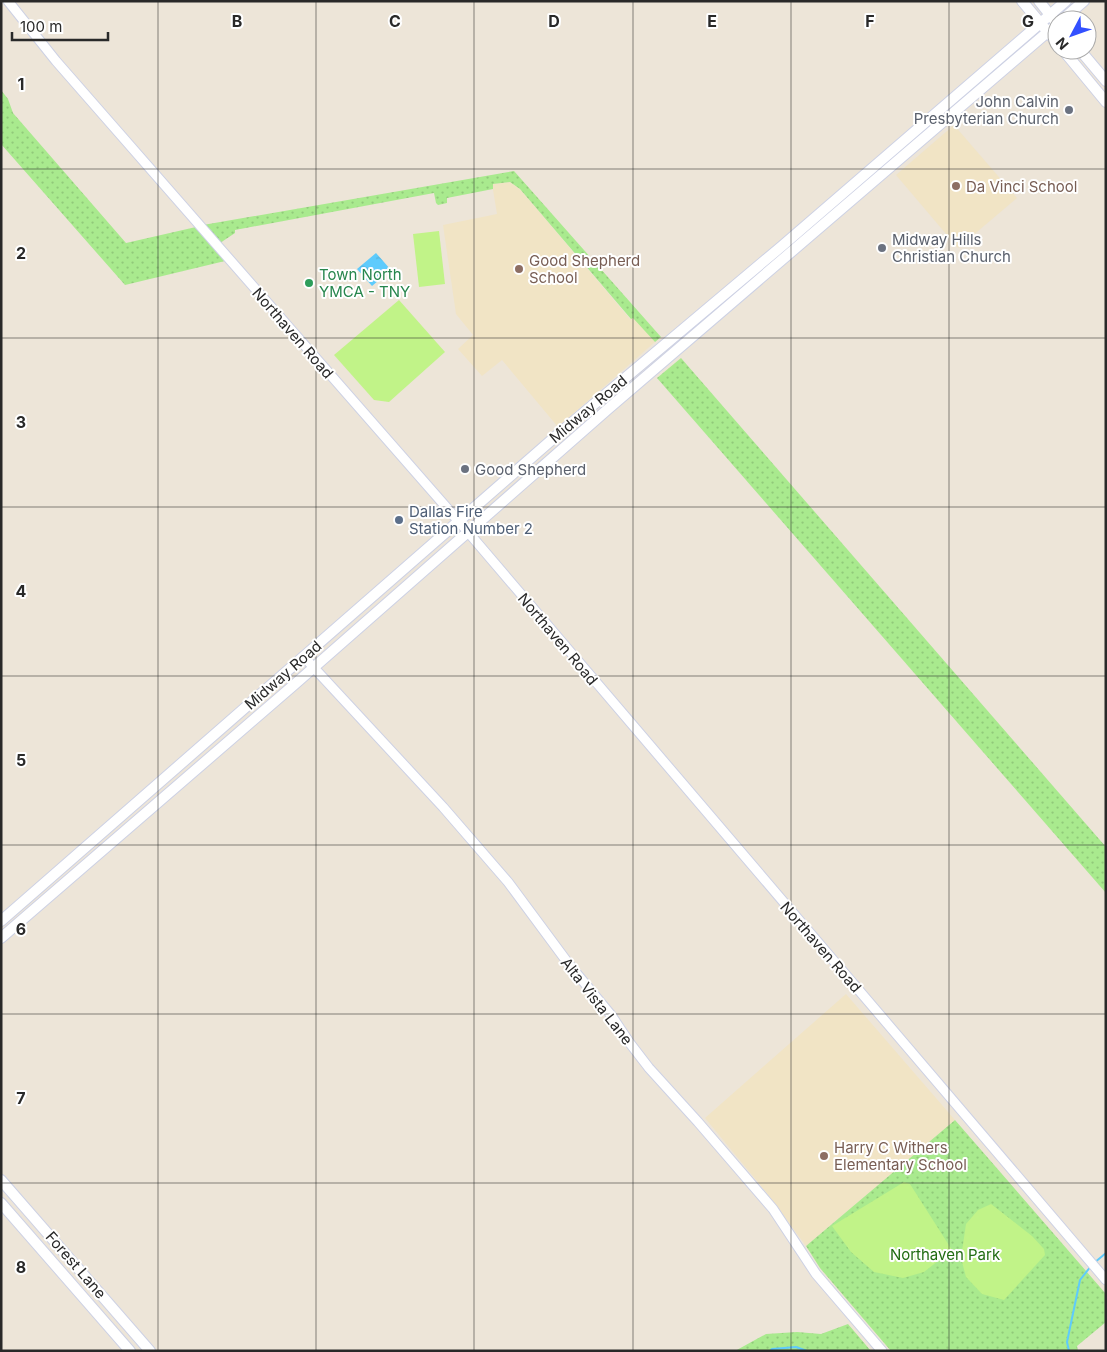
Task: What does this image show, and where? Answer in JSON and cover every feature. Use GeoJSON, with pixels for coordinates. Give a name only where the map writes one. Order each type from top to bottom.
{"type":"FeatureCollection","features":[{"type":"Feature","properties":{"kind":"main road"},"geometry":{"type":"LineString","coordinates":[[1022,1],[1047,31]]}},
{"type":"Feature","properties":{"kind":"main road"},"geometry":{"type":"LineString","coordinates":[[1039,1],[1047,11]]}},
{"type":"Feature","properties":{"kind":"main road"},"geometry":{"type":"LineString","coordinates":[[1074,10],[1084,1]]}},
{"type":"Feature","properties":{"kind":"main road","name":"Midway Road"},"geometry":{"type":"LineString","coordinates":[[1,921],[555,437],[782,246],[1040,23],[1047,22]]}},
{"type":"Feature","properties":{"kind":"main road","name":"Midway Road"},"geometry":{"type":"LineString","coordinates":[[1,938],[608,409],[1047,33]]}},
{"type":"Feature","properties":{"kind":"main road"},"geometry":{"type":"LineString","coordinates":[[1071,60],[1106,102]]}},
{"type":"Feature","properties":{"kind":"main road"},"geometry":{"type":"LineString","coordinates":[[1088,60],[1106,81]]}},
{"type":"Feature","properties":{"kind":"main road","name":"Forest Lane"},"geometry":{"type":"LineString","coordinates":[[1,1180],[150,1351]]}},
{"type":"Feature","properties":{"kind":"main road","name":"Forest Lane"},"geometry":{"type":"LineString","coordinates":[[1,1203],[130,1351]]}},
{"type":"Feature","properties":{"kind":"street","name":"Northaven Road"},"geometry":{"type":"LineString","coordinates":[[8,1],[56,61],[468,532],[1106,1280]]}},
{"type":"Feature","properties":{"kind":"street","name":"Alta Vista Lane"},"geometry":{"type":"LineString","coordinates":[[304,657],[423,784],[494,866],[568,963],[611,1014],[649,1068],[773,1209],[816,1274],[882,1351]]}},
{"type":"Feature","properties":{"kind":"shaded area","name":"Da Vinci School"},"geometry":{"type":"Polygon","coordinates":[[[954,125],[1017,198],[958,248],[896,175],[954,125]]]}},
{"type":"Feature","properties":{"kind":"shaded area","name":"Good Shepherd School"},"geometry":{"type":"Polygon","coordinates":[[[510,182],[520,189],[630,319],[633,317],[655,342],[558,427],[502,360],[482,376],[458,349],[473,335],[456,314],[443,225],[497,214],[492,184],[510,182]]]}},
{"type":"Feature","properties":{"kind":"shaded area","name":"Harry C Withers Elementary School"},"geometry":{"type":"Polygon","coordinates":[[[846,994],[955,1120],[806,1246],[766,1192],[705,1118],[846,994]]]}},
{"type":"Feature","properties":{"kind":"green space"},"geometry":{"type":"Polygon","coordinates":[[[1,90],[8,99],[13,113],[126,243],[196,227],[225,261],[125,285],[1,144],[1,90]]]}},
{"type":"Feature","properties":{"kind":"green space"},"geometry":{"type":"Polygon","coordinates":[[[514,171],[661,337],[655,342],[633,318],[631,319],[520,189],[510,182],[493,184],[493,189],[447,198],[447,203],[438,205],[434,193],[235,230],[235,233],[220,243],[203,225],[514,171]]]}},
{"type":"Feature","properties":{"kind":"green space"},"geometry":{"type":"Polygon","coordinates":[[[439,231],[445,284],[419,287],[413,234],[439,231]]]}},
{"type":"Feature","properties":{"kind":"green space"},"geometry":{"type":"Polygon","coordinates":[[[399,300],[445,352],[389,402],[374,400],[334,355],[399,300]]]}},
{"type":"Feature","properties":{"kind":"green space"},"geometry":{"type":"Polygon","coordinates":[[[681,358],[1106,847],[1106,893],[657,378],[681,358]]]}},
{"type":"Feature","properties":{"kind":"green space","name":"Northaven Park"},"geometry":{"type":"Polygon","coordinates":[[[955,1120],[1106,1294],[1106,1322],[1077,1346],[1078,1351],[891,1351],[820,1268],[806,1246],[955,1120]]]}},
{"type":"Feature","properties":{"kind":"green space"},"geometry":{"type":"Polygon","coordinates":[[[904,1182],[910,1184],[952,1250],[924,1272],[903,1278],[874,1272],[851,1252],[832,1226],[904,1182]]]}},
{"type":"Feature","properties":{"kind":"green space"},"geometry":{"type":"Polygon","coordinates":[[[991,1204],[1032,1236],[1044,1249],[1045,1255],[1004,1300],[982,1294],[966,1277],[961,1258],[966,1224],[978,1210],[991,1204]]]}},
{"type":"Feature","properties":{"kind":"green space"},"geometry":{"type":"Polygon","coordinates":[[[848,1324],[871,1351],[735,1351],[766,1334],[797,1332],[821,1334],[848,1324]]]}},
{"type":"Feature","properties":{"kind":"water"},"geometry":{"type":"Polygon","coordinates":[[[376,253],[391,270],[372,286],[357,269],[376,253]]]}},
{"type":"Feature","properties":{"kind":"waterway"},"geometry":{"type":"LineString","coordinates":[[1094,1263],[1106,1253]]}},
{"type":"Feature","properties":{"kind":"waterway"},"geometry":{"type":"LineString","coordinates":[[1069,1351],[1067,1342],[1080,1280],[1091,1266]]}},
{"type":"Feature","properties":{"kind":"waterway"},"geometry":{"type":"LineString","coordinates":[[770,1351],[772,1349],[796,1347],[807,1351]]}},
{"type":"Feature","properties":{"kind":"place","name":"John Calvin Presbyterian Church"},"geometry":{"type":"Point","coordinates":[1069,110]}},
{"type":"Feature","properties":{"kind":"place","name":"Da Vinci School"},"geometry":{"type":"Point","coordinates":[956,186]}},
{"type":"Feature","properties":{"kind":"place","name":"Midway Hills Christian Church"},"geometry":{"type":"Point","coordinates":[882,248]}},
{"type":"Feature","properties":{"kind":"place","name":"Good Shepherd School"},"geometry":{"type":"Point","coordinates":[519,269]}},
{"type":"Feature","properties":{"kind":"place","name":"Town North YMCA - TNY"},"geometry":{"type":"Point","coordinates":[309,283]}},
{"type":"Feature","properties":{"kind":"place","name":"Good Shepherd"},"geometry":{"type":"Point","coordinates":[465,469]}},
{"type":"Feature","properties":{"kind":"place","name":"Dallas Fire Station Number 2"},"geometry":{"type":"Point","coordinates":[399,520]}},
{"type":"Feature","properties":{"kind":"place","name":"Harry C Withers Elementary School"},"geometry":{"type":"Point","coordinates":[824,1156]}}]}
